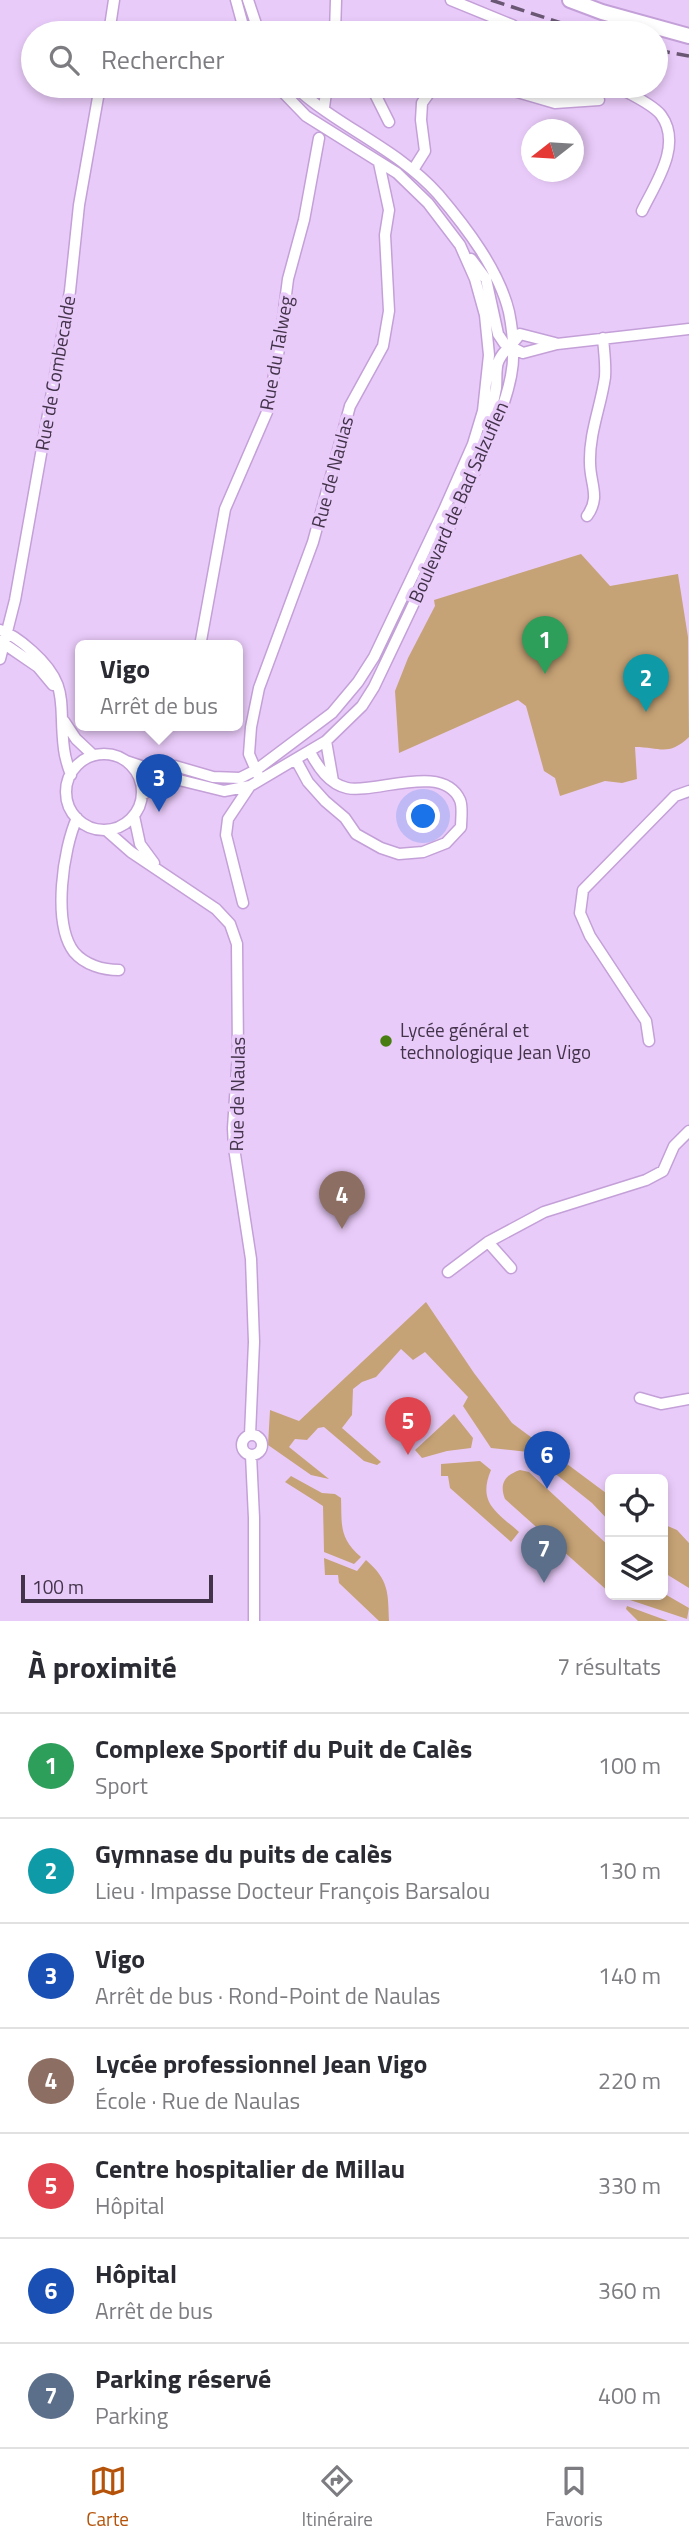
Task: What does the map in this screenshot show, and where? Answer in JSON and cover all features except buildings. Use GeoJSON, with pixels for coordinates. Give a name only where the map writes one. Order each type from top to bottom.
{"type":"FeatureCollection","features":[{"type":"Feature","properties":{"kind":"main road"},"geometry":{"type":"LineString","coordinates":[[570,0],[635,21]]}},
{"type":"Feature","properties":{"kind":"main road"},"geometry":{"type":"LineString","coordinates":[[668,30],[689,36]]}},
{"type":"Feature","properties":{"kind":"street"},"geometry":{"type":"LineString","coordinates":[[111,21],[114,0]]}},
{"type":"Feature","properties":{"kind":"street"},"geometry":{"type":"LineString","coordinates":[[236,0],[242,21]]}},
{"type":"Feature","properties":{"kind":"street"},"geometry":{"type":"LineString","coordinates":[[248,0],[255,21]]}},
{"type":"Feature","properties":{"kind":"street"},"geometry":{"type":"LineString","coordinates":[[336,0],[337,21]]}},
{"type":"Feature","properties":{"kind":"street"},"geometry":{"type":"LineString","coordinates":[[451,0],[502,21]]}},
{"type":"Feature","properties":{"kind":"street","name":"Rue de Combecalde"},"geometry":{"type":"LineString","coordinates":[[0,661],[70,291],[79,205],[98,98]]}},
{"type":"Feature","properties":{"kind":"street","name":"Boulevard de Bad Salzuflen"},"geometry":{"type":"LineString","coordinates":[[250,786],[258,775],[325,719],[363,673],[416,571],[472,444],[483,411],[489,355],[485,315],[475,279],[460,245],[428,202],[397,173],[306,116],[289,98]]}},
{"type":"Feature","properties":{"kind":"street","name":"Boulevard de Bad Salzuflen"},"geometry":{"type":"LineString","coordinates":[[127,761],[145,767],[175,766],[227,779],[240,778],[258,775],[296,760],[326,741],[362,706],[374,687],[506,397],[512,373],[513,346],[509,311],[495,277],[456,218],[438,194],[413,170],[307,98]]}},
{"type":"Feature","properties":{"kind":"street"},"geometry":{"type":"LineString","coordinates":[[324,107],[325,98]]}},
{"type":"Feature","properties":{"kind":"street"},"geometry":{"type":"LineString","coordinates":[[377,98],[389,122]]}},
{"type":"Feature","properties":{"kind":"street"},"geometry":{"type":"LineString","coordinates":[[413,170],[425,151],[421,120],[422,103],[426,98]]}},
{"type":"Feature","properties":{"kind":"street"},"geometry":{"type":"LineString","coordinates":[[538,98],[555,103],[599,100]]}},
{"type":"Feature","properties":{"kind":"street"},"geometry":{"type":"LineString","coordinates":[[635,98],[661,113],[670,133],[667,161],[642,211]]}},
{"type":"Feature","properties":{"kind":"street","name":"Rue du Talweg"},"geometry":{"type":"LineString","coordinates":[[201,640],[225,509],[267,412],[288,279],[304,220],[319,138]]}},
{"type":"Feature","properties":{"kind":"street","name":"Rue de Naulas"},"geometry":{"type":"LineString","coordinates":[[258,775],[249,754],[259,688],[313,542],[349,406],[383,346],[388,311],[386,235],[389,210],[379,163]]}},
{"type":"Feature","properties":{"kind":"street"},"geometry":{"type":"LineString","coordinates":[[460,245],[486,279],[498,334],[504,343],[523,353],[557,344],[689,328]]}},
{"type":"Feature","properties":{"kind":"street"},"geometry":{"type":"LineString","coordinates":[[587,516],[594,507],[595,496],[589,452],[605,376],[603,338]]}},
{"type":"Feature","properties":{"kind":"street"},"geometry":{"type":"LineString","coordinates":[[472,444],[491,410],[497,362],[505,350],[513,346]]}},
{"type":"Feature","properties":{"kind":"street"},"geometry":{"type":"LineString","coordinates":[[3,637],[38,667],[61,700]]}},
{"type":"Feature","properties":{"kind":"street"},"geometry":{"type":"LineString","coordinates":[[3,637],[23,642],[44,662],[58,682],[64,720],[64,750],[71,775]]}},
{"type":"Feature","properties":{"kind":"street","name":"Rue de Combecalde"},"geometry":{"type":"LineString","coordinates":[[0,661],[18,652]]}},
{"type":"Feature","properties":{"kind":"street"},"geometry":{"type":"LineString","coordinates":[[64,720],[76,738],[93,755]]}},
{"type":"Feature","properties":{"kind":"street"},"geometry":{"type":"LineString","coordinates":[[326,741],[333,782]]}},
{"type":"Feature","properties":{"kind":"street"},"geometry":{"type":"LineString","coordinates":[[296,760],[308,782],[345,818],[356,834],[381,848],[399,854],[423,852],[446,843],[461,827],[460,801],[451,789],[426,780],[359,789],[346,788],[333,782],[319,769],[310,752]]}},
{"type":"Feature","properties":{"kind":"street"},"geometry":{"type":"LineString","coordinates":[[105,754],[127,761],[136,770],[141,782],[142,795],[134,816],[126,823],[106,830],[96,829],[78,818],[67,797],[71,775],[76,767],[93,755],[105,754]]}},
{"type":"Feature","properties":{"kind":"street"},"geometry":{"type":"LineString","coordinates":[[142,795],[161,782],[175,779],[224,791],[250,786]]}},
{"type":"Feature","properties":{"kind":"street"},"geometry":{"type":"LineString","coordinates":[[243,903],[226,835],[228,819],[250,786]]}},
{"type":"Feature","properties":{"kind":"street"},"geometry":{"type":"LineString","coordinates":[[649,1041],[646,1021],[590,936],[580,913],[583,890],[675,796],[689,791]]}},
{"type":"Feature","properties":{"kind":"street","name":"Rue de Naulas"},"geometry":{"type":"LineString","coordinates":[[134,816],[140,844],[161,871]]}},
{"type":"Feature","properties":{"kind":"street"},"geometry":{"type":"LineString","coordinates":[[78,818],[70,835],[65,866],[61,907],[66,934],[74,952],[90,964],[107,970],[119,970]]}},
{"type":"Feature","properties":{"kind":"street","name":"Rue de Naulas"},"geometry":{"type":"LineString","coordinates":[[106,830],[131,852],[225,918],[237,944],[238,1053],[233,1128],[251,1259],[254,1342],[250,1435]]}},
{"type":"Feature","properties":{"kind":"street"},"geometry":{"type":"LineString","coordinates":[[448,1272],[488,1242],[544,1212],[646,1180],[663,1171],[674,1146],[689,1131]]}},
{"type":"Feature","properties":{"kind":"street"},"geometry":{"type":"LineString","coordinates":[[488,1242],[511,1268]]}},
{"type":"Feature","properties":{"kind":"street"},"geometry":{"type":"LineString","coordinates":[[640,1398],[661,1404],[689,1399]]}},
{"type":"Feature","properties":{"kind":"street"},"geometry":{"type":"LineString","coordinates":[[250,1435],[259,1437],[262,1445],[257,1454],[251,1455],[242,1445],[244,1439],[250,1435]]}},
{"type":"Feature","properties":{"kind":"street"},"geometry":{"type":"LineString","coordinates":[[251,1455],[254,1621]]}},
{"type":"Feature","properties":{"kind":"shaded area"},"geometry":{"type":"Polygon","coordinates":[[[581,554],[610,586],[678,574],[688,637],[689,737],[675,747],[664,750],[635,747],[637,779],[622,783],[605,781],[560,796],[555,778],[544,771],[526,706],[518,700],[399,753],[395,691],[408,658],[435,606],[434,600],[581,554]]]}},
{"type":"Feature","properties":{"kind":"shaded area"},"geometry":{"type":"Polygon","coordinates":[[[426,1302],[512,1423],[605,1492],[605,1517],[592,1503],[528,1452],[491,1448],[463,1406],[468,1397],[425,1352],[413,1360],[401,1349],[376,1377],[353,1389],[352,1415],[342,1428],[381,1462],[377,1465],[364,1461],[324,1427],[318,1428],[307,1440],[295,1439],[289,1447],[329,1479],[311,1475],[268,1445],[270,1410],[299,1421],[426,1302]]]}},
{"type":"Feature","properties":{"kind":"shaded area"},"geometry":{"type":"Polygon","coordinates":[[[454,1414],[473,1438],[471,1448],[422,1458],[415,1450],[454,1414]]]}},
{"type":"Feature","properties":{"kind":"shaded area"},"geometry":{"type":"Polygon","coordinates":[[[480,1461],[491,1470],[486,1491],[491,1506],[519,1532],[511,1542],[450,1488],[448,1476],[441,1476],[441,1464],[480,1461]]]}},
{"type":"Feature","properties":{"kind":"shaded area"},"geometry":{"type":"Polygon","coordinates":[[[520,1470],[529,1472],[605,1542],[605,1589],[505,1499],[503,1485],[510,1475],[520,1470]]]}},
{"type":"Feature","properties":{"kind":"shaded area"},"geometry":{"type":"Polygon","coordinates":[[[291,1476],[322,1493],[335,1494],[341,1498],[345,1537],[361,1557],[354,1564],[324,1552],[323,1506],[285,1482],[291,1476]]]}},
{"type":"Feature","properties":{"kind":"shaded area"},"geometry":{"type":"Polygon","coordinates":[[[668,1526],[677,1530],[689,1543],[689,1588],[668,1575],[668,1526]]]}},
{"type":"Feature","properties":{"kind":"shaded area"},"geometry":{"type":"Polygon","coordinates":[[[324,1558],[357,1571],[366,1560],[374,1567],[386,1587],[389,1621],[379,1621],[339,1583],[338,1575],[325,1575],[324,1558]]]}},
{"type":"Feature","properties":{"kind":"shaded area"},"geometry":{"type":"Polygon","coordinates":[[[668,1596],[689,1608],[687,1619],[630,1600],[668,1600],[668,1596]]]}},
{"type":"Feature","properties":{"kind":"shaded area"},"geometry":{"type":"Polygon","coordinates":[[[627,1606],[668,1621],[638,1621],[626,1609],[627,1606]]]}},
{"type":"Feature","properties":{"kind":"railway"},"geometry":{"type":"LineString","coordinates":[[491,0],[555,21]]}},
{"type":"Feature","properties":{"kind":"railway"},"geometry":{"type":"LineString","coordinates":[[668,52],[689,56]]}},
{"type":"Feature","properties":{"kind":"place","name":"Complexe Sportif du Puit de Calès"},"geometry":{"type":"Point","coordinates":[545,674]}},
{"type":"Feature","properties":{"kind":"place","name":"Gymnase du puits de calès"},"geometry":{"type":"Point","coordinates":[646,712]}},
{"type":"Feature","properties":{"kind":"place","name":"Vigo"},"geometry":{"type":"Point","coordinates":[159,812]}},
{"type":"Feature","properties":{"kind":"place","name":"Lycée général et technologique Jean Vigo"},"geometry":{"type":"Point","coordinates":[386,1041]}},
{"type":"Feature","properties":{"kind":"place","name":"Lycée professionnel Jean Vigo"},"geometry":{"type":"Point","coordinates":[342,1229]}},
{"type":"Feature","properties":{"kind":"place","name":"Centre hospitalier de Millau"},"geometry":{"type":"Point","coordinates":[408,1455]}},
{"type":"Feature","properties":{"kind":"place","name":"Hôpital"},"geometry":{"type":"Point","coordinates":[547,1489]}},
{"type":"Feature","properties":{"kind":"place","name":"Parking réservé"},"geometry":{"type":"Point","coordinates":[544,1583]}}]}
